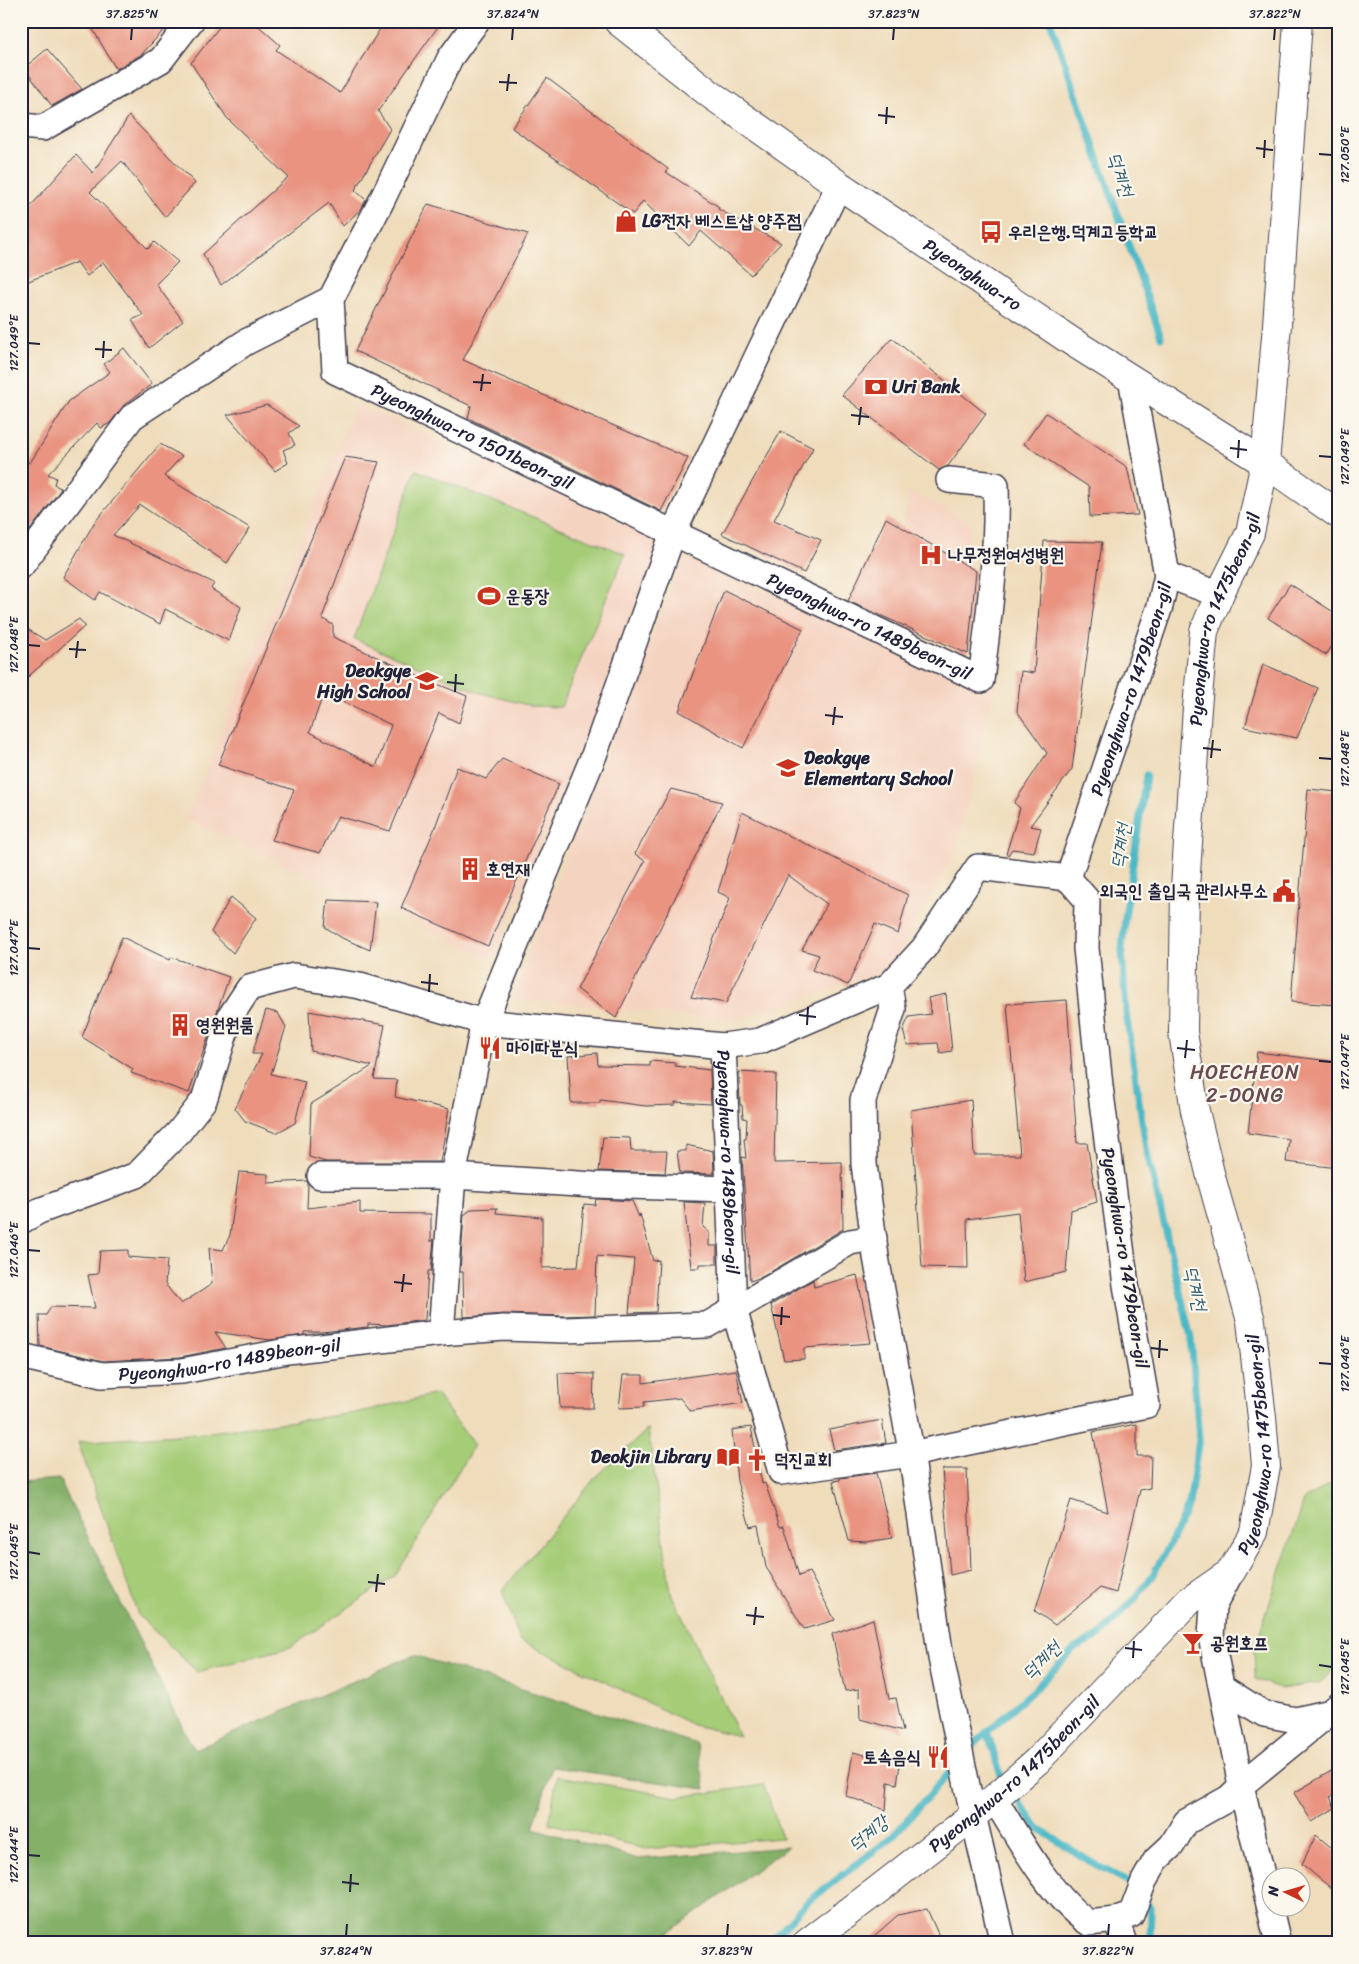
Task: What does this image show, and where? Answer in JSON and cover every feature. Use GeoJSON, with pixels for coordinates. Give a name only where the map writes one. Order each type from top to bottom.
{"type":"FeatureCollection","features":[{"type":"Feature","properties":{"kind":"street"},"geometry":{"type":"LineString","coordinates":[[21,126],[43,128],[161,60],[191,21]]}},
{"type":"Feature","properties":{"kind":"street"},"geometry":{"type":"LineString","coordinates":[[21,566],[132,417],[246,342],[331,299],[382,200],[450,58],[477,21]]}},
{"type":"Feature","properties":{"kind":"street","name":"Pyeonghwa-ro"},"geometry":{"type":"LineString","coordinates":[[618,21],[710,94],[839,185],[1071,341],[1265,463],[1338,514]]}},
{"type":"Feature","properties":{"kind":"street","name":"Pyeonghwa-ro 1475beon-gil"},"geometry":{"type":"LineString","coordinates":[[1278,1943],[1241,1785],[1223,1688],[1211,1636],[1213,1607],[1254,1532],[1266,1466],[1263,1426],[1250,1321],[1200,1130],[1183,1032],[1185,888],[1204,631],[1250,533],[1265,463],[1277,325],[1298,21]]}},
{"type":"Feature","properties":{"kind":"street"},"geometry":{"type":"LineString","coordinates":[[441,1334],[453,1176],[484,1022],[594,755],[673,533],[839,185]]}},
{"type":"Feature","properties":{"kind":"street","name":"Pyeonghwa-ro 1501beon-gil"},"geometry":{"type":"LineString","coordinates":[[331,299],[335,370],[673,533]]}},
{"type":"Feature","properties":{"kind":"street","name":"Pyeonghwa-ro 1479beon-gil"},"geometry":{"type":"LineString","coordinates":[[911,1454],[1148,1405],[1126,1285],[1100,1086],[1086,948],[1087,900],[1068,878],[1160,606],[1167,575],[1131,378]]}},
{"type":"Feature","properties":{"kind":"street","name":"Pyeonghwa-ro 1489beon-gil"},"geometry":{"type":"LineString","coordinates":[[673,533],[981,680],[992,589],[997,516],[996,485],[949,480]]}},
{"type":"Feature","properties":{"kind":"street"},"geometry":{"type":"LineString","coordinates":[[1167,575],[1220,595]]}},
{"type":"Feature","properties":{"kind":"street"},"geometry":{"type":"LineString","coordinates":[[723,1046],[760,1041],[889,986],[924,948],[978,867],[1068,878]]}},
{"type":"Feature","properties":{"kind":"street","name":"Pyeonghwa-ro 1489beon-gil"},"geometry":{"type":"LineString","coordinates":[[21,1221],[39,1212],[137,1175],[179,1132],[204,1100],[230,1017],[249,988],[294,976],[360,986],[484,1022],[723,1046],[734,1309]]}},
{"type":"Feature","properties":{"kind":"street"},"geometry":{"type":"LineString","coordinates":[[889,986],[893,1009],[863,1100],[864,1164],[874,1238],[911,1454],[941,1658],[973,1815],[1003,1943]]}},
{"type":"Feature","properties":{"kind":"street"},"geometry":{"type":"LineString","coordinates":[[320,1176],[453,1176],[594,1185],[729,1189]]}},
{"type":"Feature","properties":{"kind":"street","name":"Pyeonghwa-ro 1489beon-gil"},"geometry":{"type":"LineString","coordinates":[[21,1356],[102,1375],[182,1371],[286,1351],[504,1328],[564,1330],[707,1325],[850,1242],[874,1238]]}},
{"type":"Feature","properties":{"kind":"street"},"geometry":{"type":"LineString","coordinates":[[734,1309],[781,1472],[911,1454]]}},
{"type":"Feature","properties":{"kind":"street","name":"Pyeonghwa-ro 1475beon-gil"},"geometry":{"type":"LineString","coordinates":[[807,1943],[973,1815],[1020,1776],[1037,1761],[1190,1601],[1231,1572]]}},
{"type":"Feature","properties":{"kind":"street"},"geometry":{"type":"LineString","coordinates":[[1223,1688],[1264,1714],[1296,1720],[1334,1709]]}},
{"type":"Feature","properties":{"kind":"street"},"geometry":{"type":"LineString","coordinates":[[995,1797],[1038,1868],[1076,1914],[1089,1923],[1125,1924],[1156,1860],[1172,1845],[1186,1822],[1229,1798],[1241,1785],[1334,1709]]}},
{"type":"Feature","properties":{"kind":"shaded area","name":"Deokgye High School"},"geometry":{"type":"Polygon","coordinates":[[[356,404],[670,542],[493,959],[186,819],[356,404]]]}},
{"type":"Feature","properties":{"kind":"shaded area","name":"나무정원여성병원"},"geometry":{"type":"Polygon","coordinates":[[[911,492],[971,523],[959,620],[886,587],[911,492]]]}},
{"type":"Feature","properties":{"kind":"shaded area","name":"Deokgye Elementary School"},"geometry":{"type":"Polygon","coordinates":[[[683,557],[995,687],[956,850],[890,969],[735,1021],[512,998],[683,557]]]}},
{"type":"Feature","properties":{"kind":"green space","name":"운동장"},"geometry":{"type":"Polygon","coordinates":[[[416,470],[625,554],[561,707],[531,706],[481,693],[354,639],[416,470]]]}},
{"type":"Feature","properties":{"kind":"green space"},"geometry":{"type":"Polygon","coordinates":[[[436,1394],[474,1445],[396,1575],[291,1647],[197,1672],[138,1615],[78,1442],[203,1433],[355,1413],[436,1394]]]}},
{"type":"Feature","properties":{"kind":"green space"},"geometry":{"type":"Polygon","coordinates":[[[648,1429],[671,1593],[739,1736],[693,1725],[520,1640],[502,1591],[594,1479],[648,1429]]]}},
{"type":"Feature","properties":{"kind":"green space"},"geometry":{"type":"Polygon","coordinates":[[[59,1479],[194,1750],[414,1655],[697,1744],[705,1789],[552,1767],[533,1828],[638,1859],[788,1847],[654,1943],[21,1943],[21,1482],[59,1479]]]}},
{"type":"Feature","properties":{"kind":"green space"},"geometry":{"type":"Polygon","coordinates":[[[1338,1480],[1338,1665],[1320,1683],[1282,1689],[1255,1679],[1254,1649],[1305,1498],[1338,1480]]]}},
{"type":"Feature","properties":{"kind":"green space"},"geometry":{"type":"Polygon","coordinates":[[[557,1776],[677,1797],[764,1785],[782,1838],[646,1849],[549,1823],[557,1776]]]}},
{"type":"Feature","properties":{"kind":"building"},"geometry":{"type":"Polygon","coordinates":[[[88,21],[172,21],[142,54],[116,69],[88,21]]]}},
{"type":"Feature","properties":{"kind":"building"},"geometry":{"type":"Polygon","coordinates":[[[224,21],[253,21],[280,45],[276,50],[340,93],[385,21],[442,21],[378,111],[390,129],[355,190],[366,200],[361,209],[343,226],[329,203],[221,285],[203,254],[288,177],[227,118],[191,63],[224,21]]]}},
{"type":"Feature","properties":{"kind":"building"},"geometry":{"type":"Polygon","coordinates":[[[47,49],[82,89],[52,106],[24,68],[47,49]]]}},
{"type":"Feature","properties":{"kind":"building"},"geometry":{"type":"Polygon","coordinates":[[[547,78],[668,169],[666,172],[719,207],[718,209],[781,243],[751,275],[701,231],[689,246],[643,201],[633,214],[512,128],[547,78]]]}},
{"type":"Feature","properties":{"kind":"building"},"geometry":{"type":"Polygon","coordinates":[[[129,116],[195,183],[165,217],[122,161],[90,192],[148,249],[154,242],[178,262],[156,284],[183,321],[149,348],[132,320],[143,315],[103,262],[87,276],[77,262],[21,284],[21,217],[76,155],[93,173],[129,116]]]}},
{"type":"Feature","properties":{"kind":"building"},"geometry":{"type":"Polygon","coordinates":[[[428,204],[528,234],[463,360],[688,458],[661,511],[468,418],[471,406],[355,351],[428,204]]]}},
{"type":"Feature","properties":{"kind":"building"},"geometry":{"type":"Polygon","coordinates":[[[892,338],[986,414],[948,466],[939,470],[842,395],[892,338]]]}},
{"type":"Feature","properties":{"kind":"building"},"geometry":{"type":"Polygon","coordinates":[[[124,348],[152,384],[124,405],[110,423],[101,428],[97,423],[48,474],[56,478],[54,484],[61,489],[21,542],[21,458],[30,463],[69,401],[110,372],[104,364],[124,348]]]}},
{"type":"Feature","properties":{"kind":"building"},"geometry":{"type":"Polygon","coordinates":[[[267,405],[299,426],[289,433],[295,445],[283,450],[288,463],[275,471],[227,415],[267,405]]]}},
{"type":"Feature","properties":{"kind":"building"},"geometry":{"type":"Polygon","coordinates":[[[1046,413],[1127,467],[1138,515],[1090,517],[1089,487],[1024,444],[1046,413]]]}},
{"type":"Feature","properties":{"kind":"building"},"geometry":{"type":"Polygon","coordinates":[[[781,431],[813,448],[774,520],[821,540],[804,573],[722,534],[781,431]]]}},
{"type":"Feature","properties":{"kind":"building"},"geometry":{"type":"Polygon","coordinates":[[[160,444],[182,456],[164,476],[250,528],[227,563],[140,505],[113,535],[214,583],[211,589],[241,607],[229,641],[165,609],[160,624],[100,592],[95,600],[63,577],[94,523],[160,444]]]}},
{"type":"Feature","properties":{"kind":"building"},"geometry":{"type":"Polygon","coordinates":[[[345,457],[379,462],[322,618],[333,625],[333,637],[467,696],[459,723],[439,713],[390,831],[338,816],[320,853],[272,840],[294,790],[218,765],[345,457]],[[324,692],[310,732],[376,767],[391,725],[324,692]]]}},
{"type":"Feature","properties":{"kind":"building"},"geometry":{"type":"Polygon","coordinates":[[[886,518],[976,571],[968,654],[848,601],[886,518]]]}},
{"type":"Feature","properties":{"kind":"building"},"geometry":{"type":"Polygon","coordinates":[[[1044,541],[1102,542],[1072,769],[1030,826],[1041,828],[1034,852],[1012,849],[1008,855],[1006,854],[1020,808],[1014,803],[1047,753],[1017,711],[1021,671],[1034,673],[1044,541]]]}},
{"type":"Feature","properties":{"kind":"building"},"geometry":{"type":"Polygon","coordinates":[[[1290,584],[1338,615],[1338,637],[1326,655],[1268,618],[1290,584]]]}},
{"type":"Feature","properties":{"kind":"building"},"geometry":{"type":"Polygon","coordinates":[[[724,590],[803,629],[743,748],[679,711],[724,590]]]}},
{"type":"Feature","properties":{"kind":"building"},"geometry":{"type":"Polygon","coordinates":[[[79,619],[85,626],[21,683],[21,625],[45,640],[79,619]]]}},
{"type":"Feature","properties":{"kind":"building"},"geometry":{"type":"Polygon","coordinates":[[[1263,664],[1318,688],[1297,738],[1245,727],[1263,664]]]}},
{"type":"Feature","properties":{"kind":"building","name":"호연재"},"geometry":{"type":"Polygon","coordinates":[[[502,759],[559,784],[488,946],[401,908],[434,830],[457,767],[486,779],[502,759]]]}},
{"type":"Feature","properties":{"kind":"building"},"geometry":{"type":"Polygon","coordinates":[[[671,789],[722,802],[616,1018],[577,989],[645,861],[635,854],[671,789]]]}},
{"type":"Feature","properties":{"kind":"building"},"geometry":{"type":"Polygon","coordinates":[[[1308,789],[1338,792],[1338,1005],[1291,1002],[1308,789]]]}},
{"type":"Feature","properties":{"kind":"building"},"geometry":{"type":"Polygon","coordinates":[[[742,812],[908,895],[898,934],[875,924],[848,985],[812,970],[819,955],[802,950],[827,904],[788,875],[726,1003],[691,997],[730,898],[718,892],[742,812]]]}},
{"type":"Feature","properties":{"kind":"building"},"geometry":{"type":"Polygon","coordinates":[[[231,897],[256,918],[233,953],[211,932],[231,897]]]}},
{"type":"Feature","properties":{"kind":"building"},"geometry":{"type":"Polygon","coordinates":[[[328,900],[376,902],[370,950],[342,938],[325,927],[328,900]]]}},
{"type":"Feature","properties":{"kind":"building"},"geometry":{"type":"Polygon","coordinates":[[[122,937],[170,960],[171,957],[229,977],[189,1093],[131,1073],[133,1069],[82,1037],[122,937]]]}},
{"type":"Feature","properties":{"kind":"building"},"geometry":{"type":"Polygon","coordinates":[[[946,994],[952,1051],[940,1053],[938,1043],[907,1045],[903,1030],[909,1017],[931,1014],[928,998],[946,994]]]}},
{"type":"Feature","properties":{"kind":"building"},"geometry":{"type":"Polygon","coordinates":[[[1067,1000],[1077,1143],[1087,1143],[1097,1202],[1071,1210],[1066,1272],[1024,1282],[1018,1212],[967,1219],[968,1268],[922,1267],[911,1110],[971,1100],[974,1155],[1020,1155],[1007,1004],[1067,1000]]]}},
{"type":"Feature","properties":{"kind":"building"},"geometry":{"type":"Polygon","coordinates":[[[266,1010],[278,1013],[286,1027],[271,1074],[305,1082],[295,1123],[276,1133],[245,1121],[235,1108],[262,1054],[252,1054],[266,1010]]]}},
{"type":"Feature","properties":{"kind":"building"},"geometry":{"type":"Polygon","coordinates":[[[309,1011],[385,1025],[374,1079],[397,1080],[395,1097],[449,1109],[440,1162],[326,1162],[309,1157],[311,1104],[372,1066],[311,1051],[309,1011]]]}},
{"type":"Feature","properties":{"kind":"building"},"geometry":{"type":"Polygon","coordinates":[[[1257,1052],[1338,1062],[1338,1168],[1286,1162],[1289,1139],[1248,1133],[1257,1052]]]}},
{"type":"Feature","properties":{"kind":"building"},"geometry":{"type":"Polygon","coordinates":[[[597,1053],[598,1065],[650,1066],[650,1061],[675,1063],[675,1066],[710,1070],[711,1104],[675,1102],[675,1105],[646,1106],[600,1100],[600,1103],[571,1103],[568,1056],[597,1053]]]}},
{"type":"Feature","properties":{"kind":"building"},"geometry":{"type":"Polygon","coordinates":[[[739,1072],[776,1074],[774,1163],[842,1162],[843,1229],[762,1277],[750,1281],[742,1157],[746,1158],[744,1139],[746,1139],[747,1119],[743,1118],[742,1105],[740,1105],[739,1072]]]}},
{"type":"Feature","properties":{"kind":"building"},"geometry":{"type":"Polygon","coordinates":[[[603,1137],[630,1138],[631,1151],[667,1151],[665,1173],[599,1171],[603,1137]]]}},
{"type":"Feature","properties":{"kind":"building"},"geometry":{"type":"Polygon","coordinates":[[[686,1145],[713,1151],[714,1174],[680,1173],[677,1151],[686,1151],[686,1145]]]}},
{"type":"Feature","properties":{"kind":"building"},"geometry":{"type":"Polygon","coordinates":[[[239,1172],[268,1174],[268,1183],[307,1181],[307,1208],[360,1202],[360,1213],[431,1214],[431,1242],[434,1239],[431,1271],[428,1271],[425,1320],[387,1325],[368,1324],[368,1327],[321,1332],[304,1332],[304,1335],[270,1340],[215,1332],[226,1348],[180,1357],[103,1361],[40,1346],[39,1315],[46,1315],[51,1307],[95,1308],[88,1275],[98,1274],[100,1251],[128,1250],[128,1257],[167,1260],[165,1284],[181,1304],[212,1284],[209,1248],[223,1250],[230,1235],[239,1172]]]}},
{"type":"Feature","properties":{"kind":"building"},"geometry":{"type":"Polygon","coordinates":[[[596,1199],[632,1201],[639,1217],[640,1214],[653,1261],[659,1260],[656,1312],[629,1313],[634,1259],[597,1256],[595,1315],[504,1314],[464,1317],[463,1272],[460,1272],[464,1215],[472,1209],[497,1208],[496,1213],[542,1217],[542,1268],[578,1267],[584,1204],[595,1205],[596,1199]]]}},
{"type":"Feature","properties":{"kind":"building"},"geometry":{"type":"Polygon","coordinates":[[[684,1202],[705,1203],[703,1227],[709,1232],[709,1246],[717,1246],[717,1264],[700,1264],[700,1268],[691,1268],[684,1202]]]}},
{"type":"Feature","properties":{"kind":"building"},"geometry":{"type":"Polygon","coordinates":[[[857,1275],[871,1343],[804,1348],[804,1359],[784,1360],[771,1305],[813,1280],[814,1287],[857,1275]]]}},
{"type":"Feature","properties":{"kind":"building"},"geometry":{"type":"Polygon","coordinates":[[[736,1370],[743,1403],[690,1411],[680,1398],[644,1402],[644,1407],[619,1408],[623,1375],[643,1375],[643,1383],[736,1370]]]}},
{"type":"Feature","properties":{"kind":"building"},"geometry":{"type":"Polygon","coordinates":[[[558,1373],[594,1374],[593,1408],[560,1408],[558,1373]]]}},
{"type":"Feature","properties":{"kind":"building"},"geometry":{"type":"Polygon","coordinates":[[[882,1420],[886,1443],[834,1450],[829,1430],[882,1420]]]}},
{"type":"Feature","properties":{"kind":"building"},"geometry":{"type":"Polygon","coordinates":[[[1137,1424],[1137,1456],[1151,1456],[1150,1488],[1140,1490],[1116,1593],[1100,1588],[1055,1625],[1035,1611],[1071,1500],[1108,1512],[1093,1432],[1137,1424]]]}},
{"type":"Feature","properties":{"kind":"building"},"geometry":{"type":"Polygon","coordinates":[[[751,1427],[762,1484],[765,1483],[780,1527],[784,1526],[799,1576],[809,1572],[835,1620],[804,1629],[766,1567],[758,1525],[750,1527],[737,1481],[732,1430],[751,1427]]]}},
{"type":"Feature","properties":{"kind":"building"},"geometry":{"type":"Polygon","coordinates":[[[942,1469],[967,1469],[971,1570],[950,1575],[942,1469]]]}},
{"type":"Feature","properties":{"kind":"building"},"geometry":{"type":"Polygon","coordinates":[[[876,1473],[892,1538],[866,1542],[849,1541],[833,1481],[840,1480],[840,1478],[876,1473]]]}},
{"type":"Feature","properties":{"kind":"building"},"geometry":{"type":"Polygon","coordinates":[[[873,1619],[889,1699],[896,1698],[903,1731],[860,1719],[859,1689],[845,1691],[832,1634],[873,1619]]]}},
{"type":"Feature","properties":{"kind":"building"},"geometry":{"type":"Polygon","coordinates":[[[853,1752],[900,1764],[897,1784],[888,1782],[886,1810],[846,1796],[853,1752]]]}},
{"type":"Feature","properties":{"kind":"building"},"geometry":{"type":"Polygon","coordinates":[[[1338,1767],[1338,1793],[1330,1797],[1335,1808],[1312,1822],[1294,1793],[1338,1767]]]}},
{"type":"Feature","properties":{"kind":"building"},"geometry":{"type":"Polygon","coordinates":[[[1316,1835],[1338,1853],[1338,1894],[1312,1872],[1312,1866],[1302,1864],[1316,1835]]]}},
{"type":"Feature","properties":{"kind":"building"},"geometry":{"type":"Polygon","coordinates":[[[927,1909],[942,1943],[866,1943],[898,1915],[927,1909]]]}},
{"type":"Feature","properties":{"kind":"waterway","name":"덕계천"},"geometry":{"type":"LineString","coordinates":[[1050,21],[1161,337]]}},
{"type":"Feature","properties":{"kind":"waterway","name":"덕계천"},"geometry":{"type":"LineString","coordinates":[[967,1752],[1035,1689],[1075,1648],[1099,1636],[1135,1599],[1152,1576],[1189,1504],[1199,1439],[1191,1338],[1146,1148],[1126,1013],[1122,949],[1146,775]]}},
{"type":"Feature","properties":{"kind":"waterway","name":"덕계천"},"geometry":{"type":"LineString","coordinates":[[987,1731],[1001,1776],[1005,1781]]}},
{"type":"Feature","properties":{"kind":"waterway","name":"덕계강"},"geometry":{"type":"LineString","coordinates":[[770,1943],[805,1904],[892,1837],[957,1764]]}},
{"type":"Feature","properties":{"kind":"waterway","name":"덕계천"},"geometry":{"type":"LineString","coordinates":[[1011,1790],[1036,1827],[1089,1861],[1132,1884],[1135,1888]]}},
{"type":"Feature","properties":{"kind":"waterway","name":"덕계천"},"geometry":{"type":"LineString","coordinates":[[1143,1898],[1151,1908],[1150,1943]]}},
{"type":"Feature","properties":{"kind":"place","name":"LG전자 베스트샵 양주점"},"geometry":{"type":"Point","coordinates":[626,221]}},
{"type":"Feature","properties":{"kind":"place","name":"우리은행.덕계고등학교"},"geometry":{"type":"Point","coordinates":[991,232]}},
{"type":"Feature","properties":{"kind":"place","name":"Uri Bank"},"geometry":{"type":"Point","coordinates":[876,387]}},
{"type":"Feature","properties":{"kind":"place","name":"나무정원여성병원"},"geometry":{"type":"Point","coordinates":[931,555]}},
{"type":"Feature","properties":{"kind":"place","name":"운동장"},"geometry":{"type":"Point","coordinates":[489,596]}},
{"type":"Feature","properties":{"kind":"place","name":"Deokgye High School"},"geometry":{"type":"Point","coordinates":[427,681]}},
{"type":"Feature","properties":{"kind":"place","name":"Deokgye Elementary School"},"geometry":{"type":"Point","coordinates":[788,768]}},
{"type":"Feature","properties":{"kind":"place","name":"호연재"},"geometry":{"type":"Point","coordinates":[470,869]}},
{"type":"Feature","properties":{"kind":"place","name":"외국인 출입국 관리사무소"},"geometry":{"type":"Point","coordinates":[1284,891]}},
{"type":"Feature","properties":{"kind":"place","name":"영원원룸"},"geometry":{"type":"Point","coordinates":[180,1025]}},
{"type":"Feature","properties":{"kind":"place","name":"마이따분식"},"geometry":{"type":"Point","coordinates":[490,1048]}},
{"type":"Feature","properties":{"kind":"place","name":"Deokjin Library"},"geometry":{"type":"Point","coordinates":[728,1457]}},
{"type":"Feature","properties":{"kind":"place","name":"덕진교회"},"geometry":{"type":"Point","coordinates":[757,1460]}},
{"type":"Feature","properties":{"kind":"place","name":"공원호프"},"geometry":{"type":"Point","coordinates":[1193,1643]}},
{"type":"Feature","properties":{"kind":"place","name":"토속음식"},"geometry":{"type":"Point","coordinates":[938,1757]}},
{"type":"Feature","properties":{"kind":"district","name":"HOECHEON 2-DONG"},"geometry":{"type":"Point","coordinates":[1245,1084]}}]}
